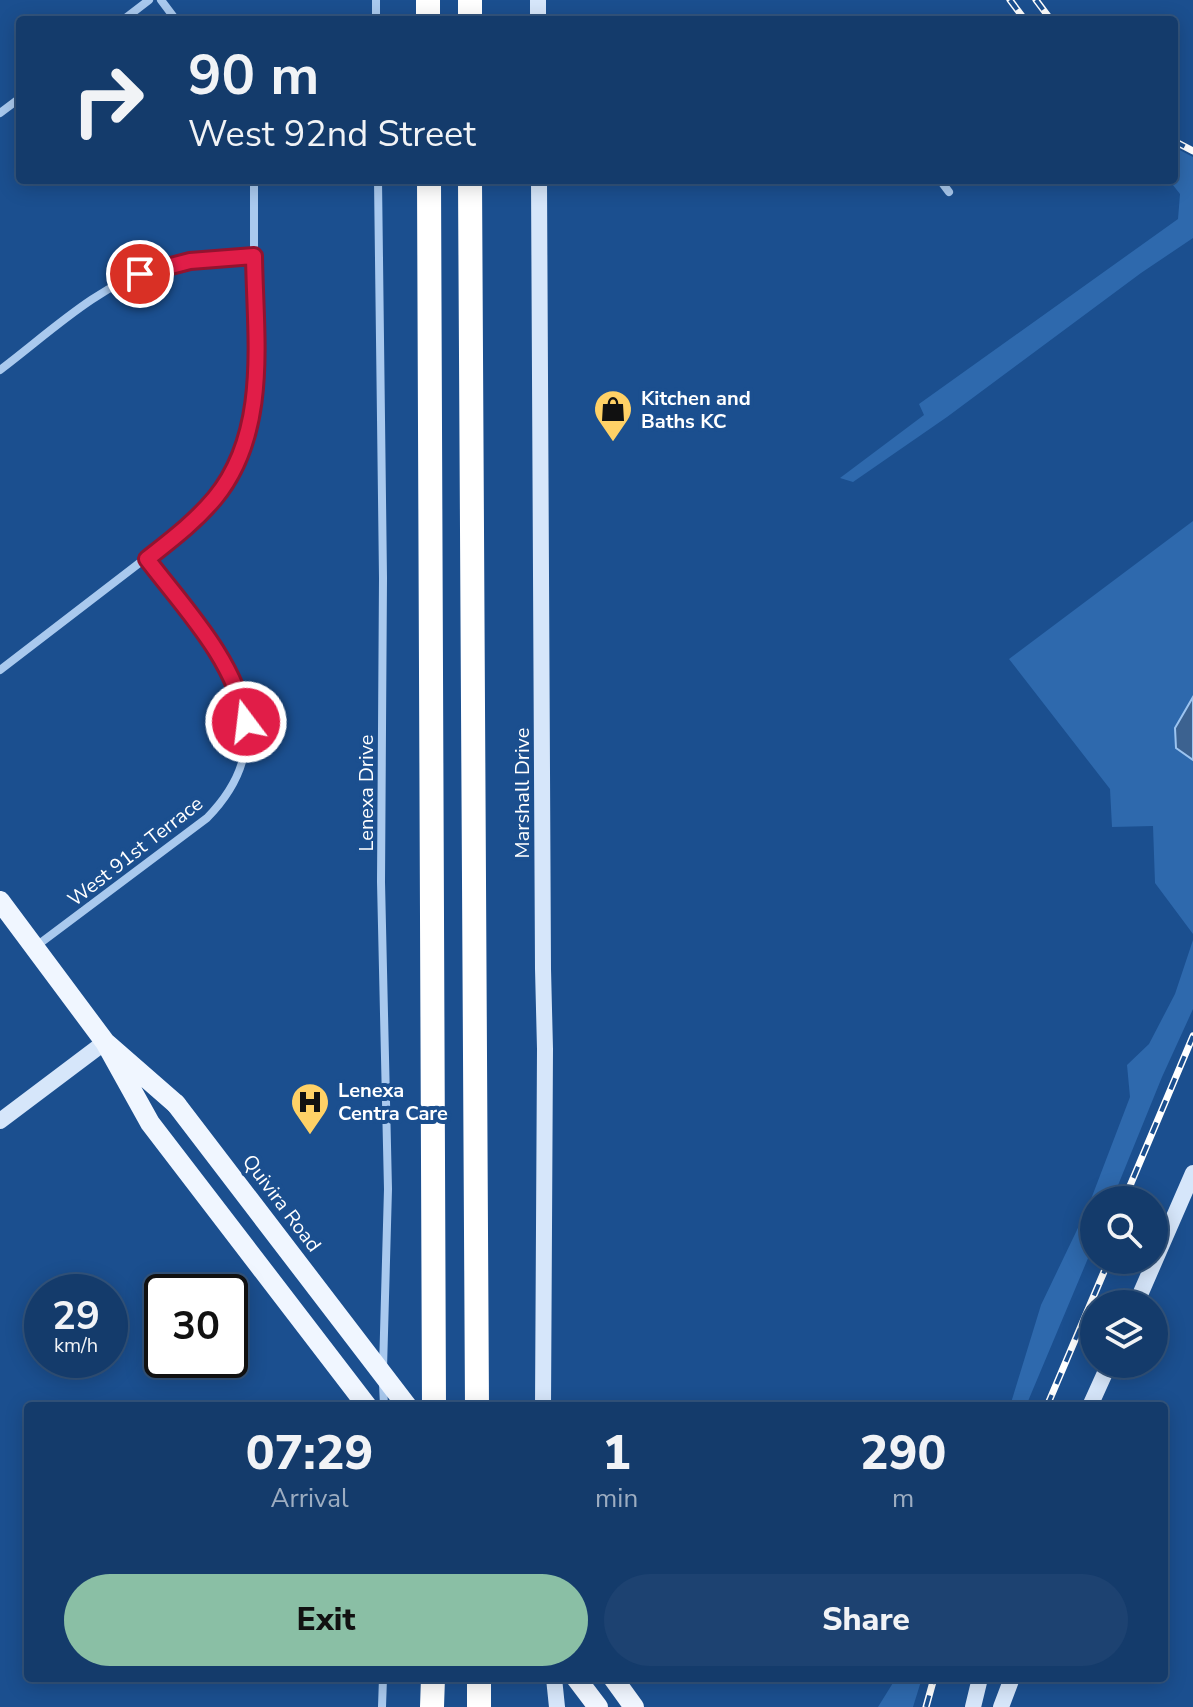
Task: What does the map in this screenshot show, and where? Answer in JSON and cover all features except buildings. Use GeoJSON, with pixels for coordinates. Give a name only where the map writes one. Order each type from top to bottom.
{"type":"FeatureCollection","features":[{"type":"Feature","properties":{"kind":"highway"},"geometry":{"type":"LineString","coordinates":[[429,184],[434,1402]]}},
{"type":"Feature","properties":{"kind":"highway"},"geometry":{"type":"LineString","coordinates":[[470,184],[477,1402]]}},
{"type":"Feature","properties":{"kind":"highway"},"geometry":{"type":"LineString","coordinates":[[433,1707],[434,1682]]}},
{"type":"Feature","properties":{"kind":"highway"},"geometry":{"type":"LineString","coordinates":[[479,1682],[479,1707]]}},
{"type":"Feature","properties":{"kind":"main road","name":"Quivira Road"},"geometry":{"type":"LineString","coordinates":[[0,901],[105,1042],[150,1123],[364,1402]]}},
{"type":"Feature","properties":{"kind":"main road","name":"Quivira Road"},"geometry":{"type":"LineString","coordinates":[[105,1042],[176,1104],[404,1402]]}},
{"type":"Feature","properties":{"kind":"main road"},"geometry":{"type":"LineString","coordinates":[[579,1682],[598,1707]]}},
{"type":"Feature","properties":{"kind":"main road"},"geometry":{"type":"LineString","coordinates":[[616,1682],[634,1707]]}},
{"type":"Feature","properties":{"kind":"street"},"geometry":{"type":"LineString","coordinates":[[128,16],[149,0]]}},
{"type":"Feature","properties":{"kind":"street"},"geometry":{"type":"LineString","coordinates":[[0,670],[180,533],[208,507],[242,451],[254,401],[254,184]]}},
{"type":"Feature","properties":{"kind":"street","name":"Lenexa Drive"},"geometry":{"type":"LineString","coordinates":[[378,184],[383,578],[381,882],[388,1189],[384,1402]]}},
{"type":"Feature","properties":{"kind":"street","name":"Marshall Drive"},"geometry":{"type":"LineString","coordinates":[[539,184],[545,1049],[543,1402]]}},
{"type":"Feature","properties":{"kind":"street"},"geometry":{"type":"LineString","coordinates":[[943,184],[949,192]]}},
{"type":"Feature","properties":{"kind":"street"},"geometry":{"type":"LineString","coordinates":[[0,370],[123,281],[156,268],[190,261],[254,256]]}},
{"type":"Feature","properties":{"kind":"street","name":"West 91st Terrace"},"geometry":{"type":"LineString","coordinates":[[35,947],[207,818],[221,804],[240,769],[245,749],[246,722],[241,696],[230,671],[147,559]]}},
{"type":"Feature","properties":{"kind":"street"},"geometry":{"type":"LineString","coordinates":[[0,1121],[105,1042]]}},
{"type":"Feature","properties":{"kind":"street"},"geometry":{"type":"LineString","coordinates":[[1142,1290],[1193,1173]]}},
{"type":"Feature","properties":{"kind":"street"},"geometry":{"type":"LineString","coordinates":[[1092,1402],[1105,1378]]}},
{"type":"Feature","properties":{"kind":"street"},"geometry":{"type":"LineString","coordinates":[[1101,1402],[1108,1378]]}},
{"type":"Feature","properties":{"kind":"street"},"geometry":{"type":"LineString","coordinates":[[382,1707],[383,1682]]}},
{"type":"Feature","properties":{"kind":"street"},"geometry":{"type":"LineString","coordinates":[[554,1682],[557,1707]]}},
{"type":"Feature","properties":{"kind":"street"},"geometry":{"type":"LineString","coordinates":[[973,1707],[979,1682]]}},
{"type":"Feature","properties":{"kind":"street"},"geometry":{"type":"LineString","coordinates":[[1001,1707],[1010,1682]]}},
{"type":"Feature","properties":{"kind":"shaded area"},"geometry":{"type":"Polygon","coordinates":[[[1178,149],[1193,157],[1193,238],[853,482],[840,478],[924,415],[919,404],[1178,219],[1180,194],[1172,184],[1178,184],[1178,149]]]}},
{"type":"Feature","properties":{"kind":"shaded area"},"geometry":{"type":"Polygon","coordinates":[[[1193,521],[1193,934],[1155,883],[1153,826],[1112,827],[1110,789],[1009,659],[1193,521]]]}},
{"type":"Feature","properties":{"kind":"shaded area"},"geometry":{"type":"Polygon","coordinates":[[[1193,697],[1193,760],[1176,748],[1175,728],[1193,697]]]}},
{"type":"Feature","properties":{"kind":"shaded area"},"geometry":{"type":"Polygon","coordinates":[[[1193,940],[1193,1009],[1118,1186],[1096,1186],[1130,1097],[1127,1065],[1149,1044],[1175,994],[1193,940]]]}},
{"type":"Feature","properties":{"kind":"shaded area"},"geometry":{"type":"Polygon","coordinates":[[[1080,1224],[1081,1274],[1028,1402],[1011,1402],[1041,1305],[1080,1224]]]}},
{"type":"Feature","properties":{"kind":"shaded area"},"geometry":{"type":"Polygon","coordinates":[[[894,1682],[921,1682],[913,1707],[878,1707],[894,1682]]]}},
{"type":"Feature","properties":{"kind":"railway"},"geometry":{"type":"LineString","coordinates":[[1010,0],[1022,16]]}},
{"type":"Feature","properties":{"kind":"railway"},"geometry":{"type":"LineString","coordinates":[[1036,0],[1048,16]]}},
{"type":"Feature","properties":{"kind":"railway"},"geometry":{"type":"LineString","coordinates":[[1178,143],[1193,151]]}},
{"type":"Feature","properties":{"kind":"railway"},"geometry":{"type":"LineString","coordinates":[[1130,1186],[1193,1036]]}},
{"type":"Feature","properties":{"kind":"railway"},"geometry":{"type":"LineString","coordinates":[[1049,1402],[1103,1274]]}},
{"type":"Feature","properties":{"kind":"railway"},"geometry":{"type":"LineString","coordinates":[[926,1707],[933,1682]]}},
{"type":"Feature","properties":{"kind":"place","name":"Kitchen and Baths KC"},"geometry":{"type":"Point","coordinates":[613,443]}},
{"type":"Feature","properties":{"kind":"place","name":"Lenexa Centra Care"},"geometry":{"type":"Point","coordinates":[310,1136]}},
{"type":"Feature","properties":{"kind":"route"},"geometry":{"type":"LineString","coordinates":[[140,274],[190,261],[254,256],[254,401],[242,451],[217,495],[198,518],[147,559],[230,671],[241,696],[246,722]]}}]}
